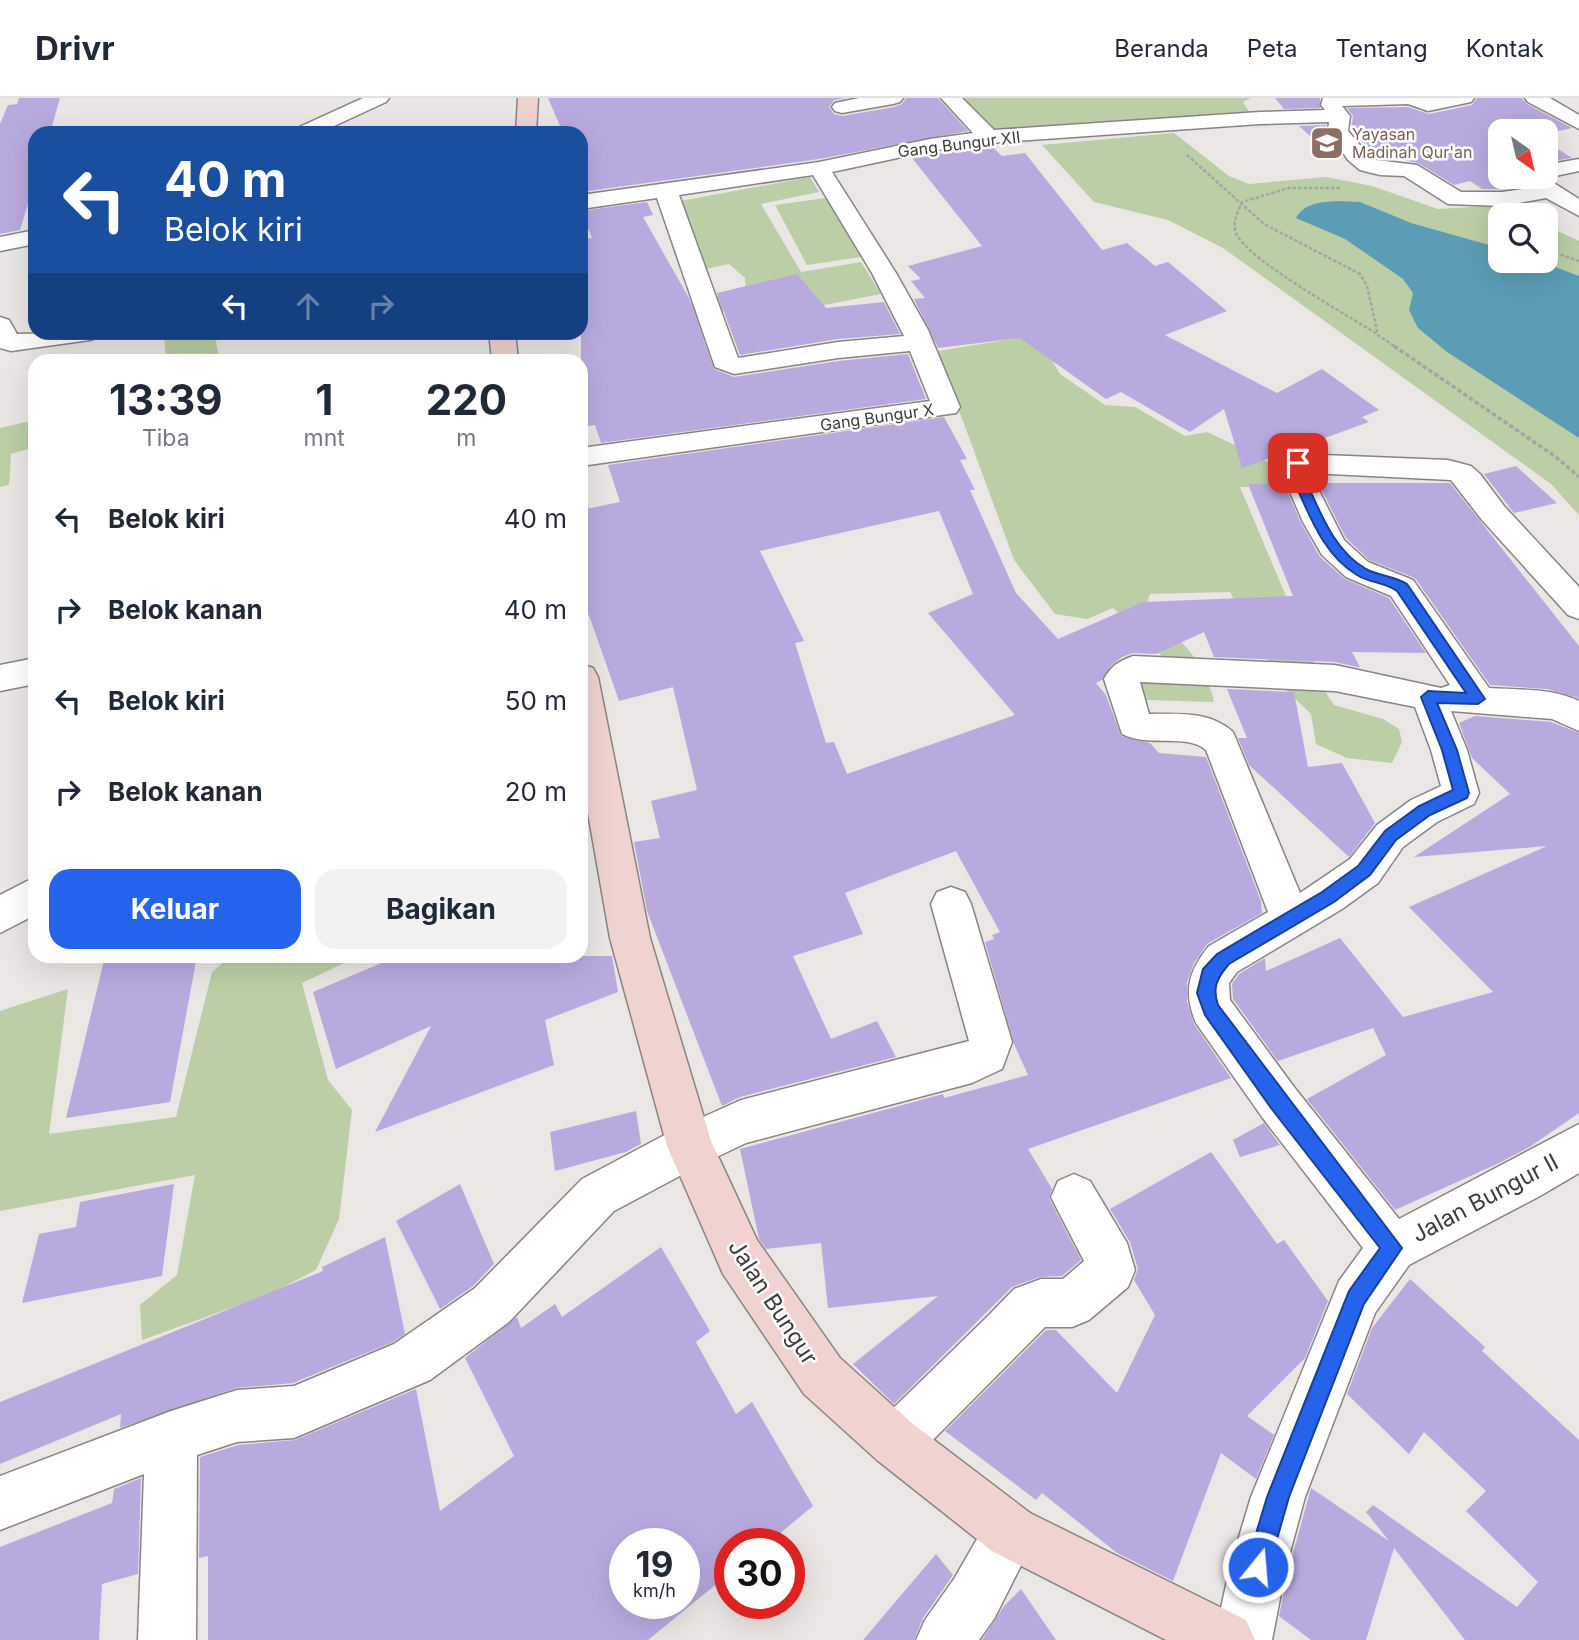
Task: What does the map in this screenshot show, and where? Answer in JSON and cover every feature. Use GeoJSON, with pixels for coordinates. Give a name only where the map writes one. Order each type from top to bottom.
{"type":"FeatureCollection","features":[{"type":"Feature","properties":{"kind":"street"},"geometry":{"type":"LineString","coordinates":[[338,98],[371,102]]}},
{"type":"Feature","properties":{"kind":"street"},"geometry":{"type":"LineString","coordinates":[[526,126],[528,98]]}},
{"type":"Feature","properties":{"kind":"street"},"geometry":{"type":"LineString","coordinates":[[842,107],[893,98]]}},
{"type":"Feature","properties":{"kind":"street"},"geometry":{"type":"LineString","coordinates":[[951,98],[989,137]]}},
{"type":"Feature","properties":{"kind":"street"},"geometry":{"type":"LineString","coordinates":[[1464,98],[1428,105],[1410,98],[1331,101],[1331,105],[1340,116],[1338,131],[1356,155],[1368,164],[1381,169],[1409,170],[1456,199],[1502,199],[1524,189]]}},
{"type":"Feature","properties":{"kind":"street"},"geometry":{"type":"LineString","coordinates":[[1535,98],[1579,123]]}},
{"type":"Feature","properties":{"kind":"street"},"geometry":{"type":"LineString","coordinates":[[318,126],[371,102]]}},
{"type":"Feature","properties":{"kind":"street","name":"Gang Bungur XII"},"geometry":{"type":"LineString","coordinates":[[588,201],[819,168],[930,145],[989,137],[1259,118],[1340,116]]}},
{"type":"Feature","properties":{"kind":"street"},"geometry":{"type":"LineString","coordinates":[[1558,174],[1579,165]]}},
{"type":"Feature","properties":{"kind":"street","name":"Gang Bungur X"},"geometry":{"type":"LineString","coordinates":[[588,456],[946,407],[920,342],[884,273],[819,168]]}},
{"type":"Feature","properties":{"kind":"street"},"geometry":{"type":"LineString","coordinates":[[1554,189],[1579,209]]}},
{"type":"Feature","properties":{"kind":"street"},"geometry":{"type":"LineString","coordinates":[[666,190],[724,361],[734,366],[838,349],[920,342]]}},
{"type":"Feature","properties":{"kind":"street"},"geometry":{"type":"LineString","coordinates":[[0,244],[28,238]]}},
{"type":"Feature","properties":{"kind":"street"},"geometry":{"type":"LineString","coordinates":[[0,325],[7,341],[12,343],[33,340]]}},
{"type":"Feature","properties":{"kind":"street"},"geometry":{"type":"LineString","coordinates":[[1478,699],[1402,588],[1395,583],[1362,573],[1334,549],[1295,471],[1298,463],[1448,470],[1461,473],[1493,513],[1579,607]]}},
{"type":"Feature","properties":{"kind":"street"},"geometry":{"type":"LineString","coordinates":[[1290,919],[1261,840],[1220,743],[1212,734],[1200,729],[1142,728],[1134,724],[1121,679],[1124,675],[1133,670],[1170,670],[1335,678],[1428,697],[1557,705],[1579,717]]}},
{"type":"Feature","properties":{"kind":"street"},"geometry":{"type":"LineString","coordinates":[[0,678],[28,672]]}},
{"type":"Feature","properties":{"kind":"street"},"geometry":{"type":"LineString","coordinates":[[1392,1248],[1278,1102],[1211,1009],[1206,993],[1209,974],[1223,959],[1328,897],[1364,871],[1390,836],[1424,811],[1461,793],[1449,750],[1428,697]]}},
{"type":"Feature","properties":{"kind":"street","name":"Jalan Bungur"},"geometry":{"type":"LineString","coordinates":[[588,714],[630,938],[690,1146],[740,1257],[821,1376],[895,1442],[1011,1532],[1226,1640]]}},
{"type":"Feature","properties":{"kind":"street"},"geometry":{"type":"LineString","coordinates":[[0,916],[28,898]]}},
{"type":"Feature","properties":{"kind":"street"},"geometry":{"type":"LineString","coordinates":[[0,1503],[171,1437],[237,1416],[294,1412],[412,1363],[492,1305],[598,1195],[741,1122],[972,1062],[987,1055],[991,1042],[951,904]]}},
{"type":"Feature","properties":{"kind":"street","name":"Jalan Bungur II"},"geometry":{"type":"LineString","coordinates":[[1242,1640],[1258,1567],[1278,1497],[1356,1298],[1392,1248],[1524,1180],[1579,1147]]}},
{"type":"Feature","properties":{"kind":"street"},"geometry":{"type":"LineString","coordinates":[[895,1442],[1006,1334],[1031,1306],[1041,1303],[1072,1303],[1111,1270],[1110,1260],[1074,1197]]}},
{"type":"Feature","properties":{"kind":"street"},"geometry":{"type":"LineString","coordinates":[[167,1640],[171,1437]]}},
{"type":"Feature","properties":{"kind":"street"},"geometry":{"type":"LineString","coordinates":[[944,1640],[974,1599],[1011,1532]]}},
{"type":"Feature","properties":{"kind":"path"},"geometry":{"type":"LineString","coordinates":[[1151,125],[1264,224],[1360,274],[1367,286],[1378,335]]}},
{"type":"Feature","properties":{"kind":"path"},"geometry":{"type":"LineString","coordinates":[[1346,189],[1289,188],[1242,202],[1233,221],[1237,238],[1251,253],[1378,335],[1556,457],[1579,477]]}},
{"type":"Feature","properties":{"kind":"path"},"geometry":{"type":"LineString","coordinates":[[1558,254],[1579,261]]}},
{"type":"Feature","properties":{"kind":"green space"},"geometry":{"type":"Polygon","coordinates":[[[963,98],[1251,98],[1243,102],[1250,113],[1244,114],[995,133],[984,128],[963,98]]]}},
{"type":"Feature","properties":{"kind":"green space"},"geometry":{"type":"Polygon","coordinates":[[[1174,133],[1229,176],[1249,184],[1326,177],[1372,186],[1438,209],[1488,206],[1488,273],[1558,273],[1558,231],[1579,241],[1579,515],[1551,484],[1223,248],[1168,220],[1094,202],[1042,145],[1174,133]]]}},
{"type":"Feature","properties":{"kind":"green space"},"geometry":{"type":"Polygon","coordinates":[[[810,177],[819,192],[761,204],[801,272],[861,262],[881,294],[803,309],[793,301],[711,313],[715,336],[635,352],[672,307],[746,289],[745,278],[729,264],[682,274],[659,205],[810,177]]]}},
{"type":"Feature","properties":{"kind":"green space"},"geometry":{"type":"Polygon","coordinates":[[[826,198],[861,257],[807,265],[775,205],[826,198]]]}},
{"type":"Feature","properties":{"kind":"green space"},"geometry":{"type":"Polygon","coordinates":[[[1024,337],[1052,360],[1060,374],[1105,405],[1135,407],[1185,436],[1207,432],[1275,467],[1276,482],[1272,486],[1240,487],[1328,696],[1334,705],[1383,719],[1399,729],[1402,742],[1392,763],[1347,758],[1316,744],[1311,714],[1283,687],[1230,592],[1150,594],[1145,609],[1179,639],[1197,661],[1214,702],[1146,700],[1124,685],[1171,665],[1113,608],[1087,619],[1055,614],[1014,560],[963,421],[932,352],[1024,337]]]}},
{"type":"Feature","properties":{"kind":"green space"},"geometry":{"type":"Polygon","coordinates":[[[165,340],[216,340],[219,354],[166,354],[165,340]]]}},
{"type":"Feature","properties":{"kind":"green space"},"geometry":{"type":"Polygon","coordinates":[[[28,422],[28,449],[11,454],[9,485],[0,487],[0,428],[28,422]]]}},
{"type":"Feature","properties":{"kind":"green space"},"geometry":{"type":"Polygon","coordinates":[[[223,963],[344,963],[302,983],[328,1080],[352,1110],[339,1219],[316,1270],[270,1294],[142,1340],[140,1305],[177,1275],[195,1175],[0,1211],[0,1011],[68,989],[49,1134],[176,1117],[212,972],[223,963]]]}},
{"type":"Feature","properties":{"kind":"water"},"geometry":{"type":"Polygon","coordinates":[[[1360,202],[1411,223],[1488,245],[1488,273],[1558,273],[1558,268],[1579,276],[1579,438],[1447,352],[1418,328],[1409,310],[1413,293],[1403,279],[1345,239],[1296,218],[1304,209],[1320,203],[1360,202]]]}},
{"type":"Feature","properties":{"kind":"building"},"geometry":{"type":"Polygon","coordinates":[[[19,98],[60,98],[52,126],[28,126],[28,204],[20,230],[0,234],[0,124],[8,105],[17,104],[19,98]]]}},
{"type":"Feature","properties":{"kind":"building"},"geometry":{"type":"Polygon","coordinates":[[[548,98],[846,98],[834,100],[829,107],[834,114],[842,116],[894,107],[902,104],[906,98],[938,98],[968,131],[819,159],[588,191],[588,126],[560,126],[548,98]]]}},
{"type":"Feature","properties":{"kind":"building"},"geometry":{"type":"Polygon","coordinates":[[[1275,98],[1320,98],[1320,108],[1284,109],[1275,98]]]}},
{"type":"Feature","properties":{"kind":"building"},"geometry":{"type":"Polygon","coordinates":[[[1477,98],[1522,98],[1527,104],[1555,119],[1488,119],[1488,189],[1482,189],[1470,181],[1454,185],[1418,163],[1407,161],[1395,154],[1374,155],[1351,130],[1353,116],[1347,108],[1408,107],[1429,114],[1472,105],[1477,98]]]}},
{"type":"Feature","properties":{"kind":"building"},"geometry":{"type":"Polygon","coordinates":[[[1558,121],[1572,128],[1558,131],[1558,121]]]}},
{"type":"Feature","properties":{"kind":"building"},"geometry":{"type":"Polygon","coordinates":[[[1326,125],[1326,132],[1342,156],[1334,157],[1299,126],[1326,125]]]}},
{"type":"Feature","properties":{"kind":"building"},"geometry":{"type":"Polygon","coordinates":[[[991,145],[1002,156],[1025,153],[1102,250],[1127,243],[1155,266],[1168,262],[1227,311],[1165,335],[1277,393],[1322,369],[1379,410],[1362,417],[1369,422],[1242,468],[1224,409],[1190,432],[1121,392],[1106,399],[1020,338],[938,348],[914,299],[925,298],[911,281],[921,279],[908,266],[982,246],[912,158],[991,145]]]}},
{"type":"Feature","properties":{"kind":"building"},"geometry":{"type":"Polygon","coordinates":[[[1558,149],[1572,158],[1558,160],[1558,149]]]}},
{"type":"Feature","properties":{"kind":"building"},"geometry":{"type":"Polygon","coordinates":[[[647,202],[653,215],[643,217],[689,298],[714,369],[734,377],[838,361],[908,354],[926,399],[601,443],[595,425],[588,426],[588,354],[581,354],[581,340],[588,340],[588,238],[592,238],[588,228],[588,210],[647,202]]]}},
{"type":"Feature","properties":{"kind":"building"},"geometry":{"type":"Polygon","coordinates":[[[797,274],[826,308],[884,302],[900,334],[838,339],[740,355],[717,293],[797,274]]]}},
{"type":"Feature","properties":{"kind":"building"},"geometry":{"type":"Polygon","coordinates":[[[944,417],[967,459],[960,460],[975,490],[970,490],[1016,593],[1058,639],[1143,602],[1293,596],[1248,484],[1284,484],[1320,557],[1345,579],[1389,598],[1426,653],[1352,652],[1360,667],[1335,662],[1214,657],[1204,632],[1156,654],[1133,653],[1122,657],[1111,666],[1102,680],[1096,683],[1106,695],[1121,736],[1150,743],[1159,753],[1206,757],[1261,901],[1262,913],[1207,944],[1194,963],[1187,982],[1187,1002],[1194,1024],[1231,1078],[1028,1149],[1052,1189],[1049,1198],[1081,1260],[1062,1276],[1040,1277],[1012,1287],[894,1404],[853,1364],[938,1296],[828,1308],[821,1243],[766,1249],[759,1239],[740,1149],[943,1094],[944,1098],[1028,1075],[1014,1044],[985,942],[994,939],[992,935],[1000,932],[956,851],[845,893],[863,934],[793,956],[831,1039],[877,1021],[896,1057],[740,1097],[722,1106],[647,911],[634,842],[660,838],[651,801],[697,790],[673,687],[619,701],[588,615],[588,509],[620,502],[608,465],[944,417]],[[939,511],[760,551],[804,641],[795,643],[826,743],[834,742],[847,774],[1015,715],[928,613],[973,594],[939,511]]]}},
{"type":"Feature","properties":{"kind":"building"},"geometry":{"type":"Polygon","coordinates":[[[1516,466],[1557,503],[1514,513],[1484,474],[1516,466]]]}},
{"type":"Feature","properties":{"kind":"building"},"geometry":{"type":"Polygon","coordinates":[[[1318,483],[1450,483],[1579,646],[1579,698],[1547,689],[1490,685],[1415,578],[1369,560],[1346,538],[1318,483]]]}},
{"type":"Feature","properties":{"kind":"building"},"geometry":{"type":"Polygon","coordinates":[[[1227,689],[1294,692],[1308,767],[1342,763],[1375,823],[1349,857],[1249,765],[1238,738],[1247,738],[1227,689]]]}},
{"type":"Feature","properties":{"kind":"building"},"geometry":{"type":"Polygon","coordinates":[[[1475,716],[1551,722],[1579,733],[1579,1113],[1531,1146],[1497,1164],[1395,1210],[1307,1099],[1386,1055],[1373,1028],[1278,1061],[1233,999],[1232,984],[1239,974],[1265,958],[1266,971],[1340,938],[1403,1017],[1493,992],[1409,907],[1547,846],[1414,857],[1510,794],[1472,758],[1459,723],[1475,716]]]}},
{"type":"Feature","properties":{"kind":"building"},"geometry":{"type":"Polygon","coordinates":[[[588,956],[612,956],[618,992],[545,1020],[554,1065],[375,1132],[431,1026],[336,1069],[313,992],[381,963],[588,963],[588,956]]]}},
{"type":"Feature","properties":{"kind":"building"},"geometry":{"type":"Polygon","coordinates":[[[103,963],[196,963],[170,1102],[66,1118],[103,963]]]}},
{"type":"Feature","properties":{"kind":"building"},"geometry":{"type":"Polygon","coordinates":[[[636,1111],[641,1144],[626,1152],[555,1171],[550,1132],[636,1111]]]}},
{"type":"Feature","properties":{"kind":"building"},"geometry":{"type":"Polygon","coordinates":[[[1264,1123],[1280,1145],[1240,1157],[1233,1140],[1264,1123]]]}},
{"type":"Feature","properties":{"kind":"building"},"geometry":{"type":"Polygon","coordinates":[[[1211,1152],[1277,1244],[1284,1240],[1328,1301],[1305,1358],[1247,1416],[1274,1435],[1256,1479],[1221,1453],[1173,1581],[1117,1553],[1042,1493],[1036,1500],[945,1431],[1046,1330],[1056,1330],[1117,1393],[1155,1315],[1134,1280],[1138,1269],[1130,1242],[1110,1209],[1211,1152]]]}},
{"type":"Feature","properties":{"kind":"building"},"geometry":{"type":"Polygon","coordinates":[[[174,1184],[162,1276],[22,1303],[39,1234],[76,1227],[80,1202],[174,1184]]]}},
{"type":"Feature","properties":{"kind":"building"},"geometry":{"type":"Polygon","coordinates":[[[460,1184],[494,1264],[473,1286],[440,1309],[396,1221],[460,1184]]]}},
{"type":"Feature","properties":{"kind":"building"},"geometry":{"type":"Polygon","coordinates":[[[385,1237],[405,1334],[393,1342],[293,1383],[236,1388],[120,1428],[121,1414],[0,1464],[0,1402],[323,1271],[322,1267],[385,1237]]]}},
{"type":"Feature","properties":{"kind":"building"},"geometry":{"type":"Polygon","coordinates":[[[661,1247],[710,1331],[696,1342],[736,1414],[752,1402],[813,1506],[786,1528],[714,1528],[714,1586],[700,1598],[700,1528],[609,1528],[609,1619],[674,1619],[648,1640],[208,1640],[208,1556],[199,1558],[200,1457],[238,1445],[295,1440],[416,1389],[440,1511],[514,1456],[465,1358],[517,1317],[521,1328],[555,1304],[562,1317],[661,1247]]]}},
{"type":"Feature","properties":{"kind":"building"},"geometry":{"type":"Polygon","coordinates":[[[1410,1279],[1485,1347],[1482,1351],[1579,1440],[1579,1640],[1465,1640],[1394,1548],[1366,1640],[1311,1640],[1279,1616],[1311,1488],[1389,1541],[1366,1512],[1373,1505],[1517,1607],[1538,1582],[1466,1511],[1486,1491],[1424,1432],[1409,1454],[1347,1394],[1372,1328],[1410,1279]]]}},
{"type":"Feature","properties":{"kind":"building"},"geometry":{"type":"Polygon","coordinates":[[[141,1478],[138,1574],[102,1584],[99,1640],[0,1640],[0,1547],[112,1503],[114,1489],[141,1478]]]}},
{"type":"Feature","properties":{"kind":"building"},"geometry":{"type":"Polygon","coordinates":[[[936,1554],[953,1575],[923,1618],[914,1640],[863,1640],[936,1554]]]}},
{"type":"Feature","properties":{"kind":"building"},"geometry":{"type":"Polygon","coordinates":[[[1021,1589],[1056,1640],[982,1640],[1004,1606],[1021,1589]]]}},
{"type":"Feature","properties":{"kind":"place","name":"Yayasan Madinah Qur'an"},"geometry":{"type":"Point","coordinates":[1327,143]}},
{"type":"Feature","properties":{"kind":"route"},"geometry":{"type":"LineString","coordinates":[[1258,1567],[1278,1497],[1356,1298],[1392,1248],[1278,1102],[1211,1009],[1206,993],[1209,974],[1223,959],[1328,897],[1364,871],[1390,836],[1424,811],[1461,793],[1449,750],[1428,697],[1478,699],[1402,588],[1395,583],[1362,573],[1341,558],[1334,549],[1295,471],[1298,463]]}}]}
